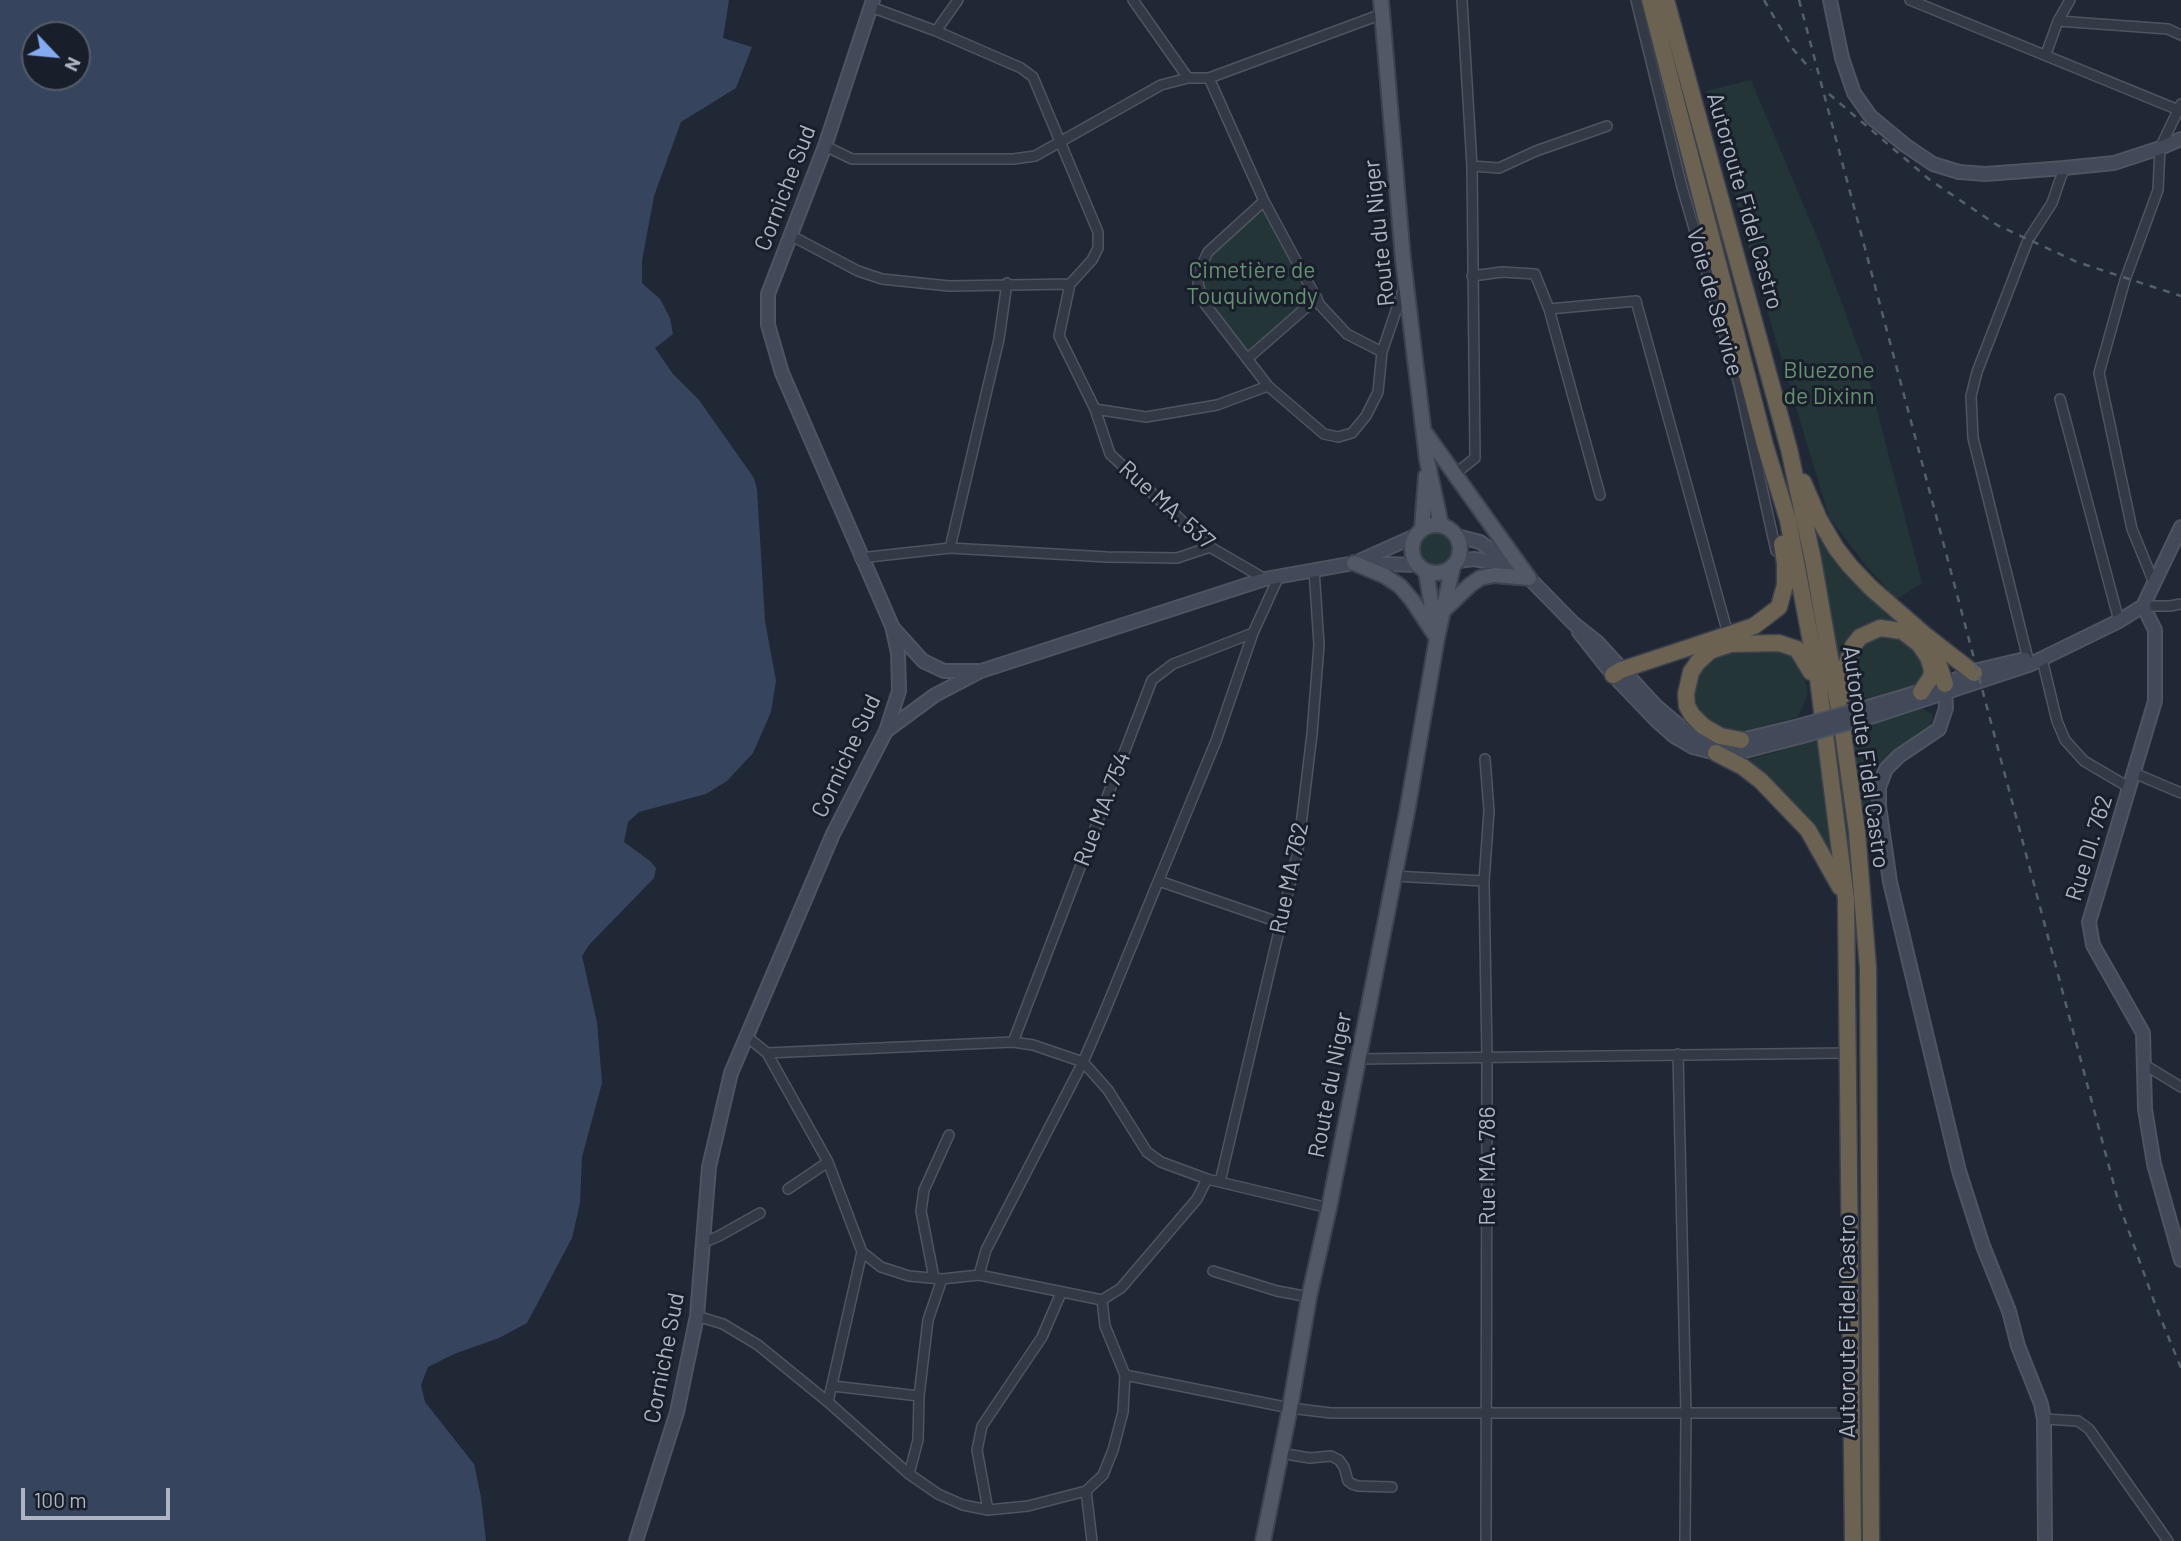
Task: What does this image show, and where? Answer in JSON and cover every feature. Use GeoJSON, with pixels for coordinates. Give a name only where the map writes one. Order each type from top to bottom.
{"type":"FeatureCollection","features":[{"type":"Feature","properties":{"kind":"highway","name":"Autoroute Fidel Castro"},"geometry":{"type":"LineString","coordinates":[[1650,0],[1788,520],[1821,699],[1846,899],[1853,1541]]}},
{"type":"Feature","properties":{"kind":"highway","name":"Autoroute Fidel Castro"},"geometry":{"type":"LineString","coordinates":[[1666,0],[1789,449],[1813,560],[1843,732],[1857,832],[1868,968],[1871,1541]]}},
{"type":"Feature","properties":{"kind":"highway"},"geometry":{"type":"LineString","coordinates":[[1617,673],[1754,626],[1779,607],[1785,585],[1785,563],[1766,445]]}},
{"type":"Feature","properties":{"kind":"highway"},"geometry":{"type":"LineString","coordinates":[[1789,449],[1819,519],[1836,548],[1871,588],[1974,673]]}},
{"type":"Feature","properties":{"kind":"highway"},"geometry":{"type":"LineString","coordinates":[[1843,732],[1844,671],[1853,646],[1860,637],[1880,628],[1902,631],[1919,644],[1928,657],[1937,690]]}},
{"type":"Feature","properties":{"kind":"highway"},"geometry":{"type":"LineString","coordinates":[[1925,635],[1938,660],[1937,690]]}},
{"type":"Feature","properties":{"kind":"highway"},"geometry":{"type":"LineString","coordinates":[[1741,740],[1720,736],[1703,726],[1687,706],[1686,694],[1691,672],[1710,651],[1731,644],[1789,645],[1797,649],[1808,664],[1821,699]]}},
{"type":"Feature","properties":{"kind":"highway"},"geometry":{"type":"LineString","coordinates":[[1716,753],[1743,767],[1761,781],[1808,830],[1846,899]]}},
{"type":"Feature","properties":{"kind":"main road"},"geometry":{"type":"LineString","coordinates":[[1830,0],[1842,58],[1854,93],[1871,117],[1933,164],[1959,172],[1986,174],[2114,163],[2181,139]]}},
{"type":"Feature","properties":{"kind":"main road","name":"Corniche Sud"},"geometry":{"type":"LineString","coordinates":[[636,1541],[677,1412],[697,1316],[709,1167],[731,1073],[828,845],[886,731],[899,691],[898,653],[892,626],[860,558],[782,373],[768,325],[768,295],[825,146],[872,4]]}},
{"type":"Feature","properties":{"kind":"main road","name":"Route du Niger"},"geometry":{"type":"LineString","coordinates":[[1382,7],[1406,282],[1427,460],[1441,525]]}},
{"type":"Feature","properties":{"kind":"main road"},"geometry":{"type":"LineString","coordinates":[[1425,432],[1529,578]]}},
{"type":"Feature","properties":{"kind":"main road","name":"Route du Niger"},"geometry":{"type":"LineString","coordinates":[[1418,533],[1427,460]]}},
{"type":"Feature","properties":{"kind":"main road"},"geometry":{"type":"LineString","coordinates":[[1354,563],[1434,524],[1448,527],[1457,536],[1479,542],[1529,578],[1597,642],[1617,673],[1674,736],[1693,747],[1716,753],[1741,752],[2044,657],[2119,621],[2143,606],[2181,527]]}},
{"type":"Feature","properties":{"kind":"main road"},"geometry":{"type":"LineString","coordinates":[[1418,533],[1412,551],[1422,568]]}},
{"type":"Feature","properties":{"kind":"main road"},"geometry":{"type":"LineString","coordinates":[[1455,564],[1460,553],[1457,536]]}},
{"type":"Feature","properties":{"kind":"main road"},"geometry":{"type":"LineString","coordinates":[[886,731],[935,695],[981,671],[1265,579],[1354,563],[1422,568],[1440,573],[1455,564],[1474,559],[1513,566]]}},
{"type":"Feature","properties":{"kind":"main road"},"geometry":{"type":"LineString","coordinates":[[1354,563],[1385,576],[1400,586],[1437,638]]}},
{"type":"Feature","properties":{"kind":"main road","name":"Route du Niger"},"geometry":{"type":"LineString","coordinates":[[1263,1541],[1394,876],[1437,638],[1455,564]]}},
{"type":"Feature","properties":{"kind":"main road","name":"Route du Niger"},"geometry":{"type":"LineString","coordinates":[[1422,568],[1437,638]]}},
{"type":"Feature","properties":{"kind":"main road"},"geometry":{"type":"LineString","coordinates":[[1444,610],[1470,584],[1480,578],[1494,575],[1529,578]]}},
{"type":"Feature","properties":{"kind":"main road","name":"Rue DI. 762"},"geometry":{"type":"LineString","coordinates":[[2143,606],[2155,630],[2155,701],[2089,922],[2093,945],[2143,1033],[2145,1109],[2154,1164],[2181,1260]]}},
{"type":"Feature","properties":{"kind":"main road"},"geometry":{"type":"LineString","coordinates":[[892,626],[923,662],[944,671],[981,671]]}},
{"type":"Feature","properties":{"kind":"main road"},"geometry":{"type":"LineString","coordinates":[[1937,690],[1974,673],[2028,662]]}},
{"type":"Feature","properties":{"kind":"main road"},"geometry":{"type":"LineString","coordinates":[[1617,673],[1683,729],[1703,738],[1741,740],[1799,732]]}},
{"type":"Feature","properties":{"kind":"main road"},"geometry":{"type":"LineString","coordinates":[[1937,690],[1944,719],[1939,729],[1899,756],[1885,769],[1879,787],[1879,806],[1890,882],[1959,1171],[1983,1246],[2009,1311],[2018,1346],[2041,1404],[2044,1419],[2045,1541]]}},
{"type":"Feature","properties":{"kind":"street"},"geometry":{"type":"LineString","coordinates":[[936,30],[958,0]]}},
{"type":"Feature","properties":{"kind":"street"},"geometry":{"type":"LineString","coordinates":[[1133,0],[1188,78]]}},
{"type":"Feature","properties":{"kind":"street"},"geometry":{"type":"LineString","coordinates":[[1455,474],[1475,458],[1472,166],[1462,0]]}},
{"type":"Feature","properties":{"kind":"street","name":"Voie de Service"},"geometry":{"type":"LineString","coordinates":[[1636,0],[1682,187],[1739,384],[1780,566],[1779,607]]}},
{"type":"Feature","properties":{"kind":"street"},"geometry":{"type":"LineString","coordinates":[[1910,0],[2180,108],[2160,148],[2158,190],[2125,279],[2099,373],[2132,529],[2154,583]]}},
{"type":"Feature","properties":{"kind":"street"},"geometry":{"type":"LineString","coordinates":[[2046,54],[2070,0]]}},
{"type":"Feature","properties":{"kind":"street","name":"Rue MA. 537"},"geometry":{"type":"LineString","coordinates":[[872,4],[1021,68],[1033,77],[1098,232],[1098,248],[1092,260],[1070,284],[1059,336],[1095,409],[1110,454],[1210,547],[1265,579]]}},
{"type":"Feature","properties":{"kind":"street"},"geometry":{"type":"LineString","coordinates":[[825,146],[852,159],[1013,159],[1035,156],[1161,85],[1188,78],[1209,78],[1382,7]]}},
{"type":"Feature","properties":{"kind":"street"},"geometry":{"type":"LineString","coordinates":[[2059,21],[2168,29],[2181,35]]}},
{"type":"Feature","properties":{"kind":"street"},"geometry":{"type":"LineString","coordinates":[[1209,78],[1264,201],[1320,305],[1347,334],[1382,352]]}},
{"type":"Feature","properties":{"kind":"street"},"geometry":{"type":"LineString","coordinates":[[1472,166],[1499,168],[1536,151],[1607,126]]}},
{"type":"Feature","properties":{"kind":"street"},"geometry":{"type":"LineString","coordinates":[[2028,662],[1973,438],[1971,396],[1977,372],[2028,240],[2052,203],[2064,168]]}},
{"type":"Feature","properties":{"kind":"street"},"geometry":{"type":"LineString","coordinates":[[1264,201],[1208,252],[1200,269],[1198,284],[1205,303],[1268,386],[1324,434],[1338,438],[1352,433],[1366,416],[1378,391],[1382,352],[1406,282]]}},
{"type":"Feature","properties":{"kind":"street"},"geometry":{"type":"LineString","coordinates":[[790,234],[858,271],[882,279],[949,286],[1070,284]]}},
{"type":"Feature","properties":{"kind":"street"},"geometry":{"type":"LineString","coordinates":[[1472,275],[1502,272],[1535,274],[1549,309],[1600,495]]}},
{"type":"Feature","properties":{"kind":"street"},"geometry":{"type":"LineString","coordinates":[[950,548],[999,339],[1007,284]]}},
{"type":"Feature","properties":{"kind":"street"},"geometry":{"type":"LineString","coordinates":[[1247,359],[1317,298]]}},
{"type":"Feature","properties":{"kind":"street"},"geometry":{"type":"LineString","coordinates":[[1549,309],[1636,301],[1728,634]]}},
{"type":"Feature","properties":{"kind":"street"},"geometry":{"type":"LineString","coordinates":[[1095,409],[1146,417],[1217,405],[1268,386]]}},
{"type":"Feature","properties":{"kind":"street"},"geometry":{"type":"LineString","coordinates":[[2060,398],[2119,621]]}},
{"type":"Feature","properties":{"kind":"street"},"geometry":{"type":"LineString","coordinates":[[860,558],[950,548],[1107,558],[1177,558],[1210,547]]}},
{"type":"Feature","properties":{"kind":"street","name":"Rue MA 762"},"geometry":{"type":"LineString","coordinates":[[1220,1182],[1298,850],[1312,734],[1319,645],[1314,569]]}},
{"type":"Feature","properties":{"kind":"street"},"geometry":{"type":"LineString","coordinates":[[979,1275],[986,1250],[1083,1062],[1216,741],[1253,633],[1279,576]]}},
{"type":"Feature","properties":{"kind":"street"},"geometry":{"type":"LineString","coordinates":[[2143,606],[2181,604]]}},
{"type":"Feature","properties":{"kind":"street","name":"Rue MA. 754"},"geometry":{"type":"LineString","coordinates":[[1013,1042],[1152,680],[1173,664],[1253,633]]}},
{"type":"Feature","properties":{"kind":"street"},"geometry":{"type":"LineString","coordinates":[[2044,657],[2057,721],[2065,740],[2084,761],[2130,788]]}},
{"type":"Feature","properties":{"kind":"street","name":"Rue MA. 786"},"geometry":{"type":"LineString","coordinates":[[1485,760],[1489,811],[1484,881],[1487,1057],[1486,1541]]}},
{"type":"Feature","properties":{"kind":"street"},"geometry":{"type":"LineString","coordinates":[[2134,773],[2181,793]]}},
{"type":"Feature","properties":{"kind":"street"},"geometry":{"type":"LineString","coordinates":[[1394,876],[1484,881]]}},
{"type":"Feature","properties":{"kind":"street"},"geometry":{"type":"LineString","coordinates":[[1159,881],[1280,923]]}},
{"type":"Feature","properties":{"kind":"street"},"geometry":{"type":"LineString","coordinates":[[746,1036],[767,1053],[828,1162],[862,1252],[881,1267],[909,1276],[938,1279],[979,1275],[1102,1300],[1121,1289],[1197,1199],[1207,1179]]}},
{"type":"Feature","properties":{"kind":"street"},"geometry":{"type":"LineString","coordinates":[[767,1053],[1013,1042],[1033,1045],[1083,1062],[1108,1090],[1147,1152],[1175,1169],[1329,1208]]}},
{"type":"Feature","properties":{"kind":"street"},"geometry":{"type":"LineString","coordinates":[[1357,1059],[1848,1053]]}},
{"type":"Feature","properties":{"kind":"street"},"geometry":{"type":"LineString","coordinates":[[1678,1054],[1686,1413],[1685,1541]]}},
{"type":"Feature","properties":{"kind":"street"},"geometry":{"type":"LineString","coordinates":[[2145,1065],[2181,1087]]}},
{"type":"Feature","properties":{"kind":"street"},"geometry":{"type":"LineString","coordinates":[[909,1474],[918,1440],[919,1396],[928,1320],[938,1279],[921,1211],[924,1189],[949,1135]]}},
{"type":"Feature","properties":{"kind":"street"},"geometry":{"type":"LineString","coordinates":[[788,1189],[828,1162]]}},
{"type":"Feature","properties":{"kind":"street"},"geometry":{"type":"LineString","coordinates":[[702,1243],[760,1213]]}},
{"type":"Feature","properties":{"kind":"street"},"geometry":{"type":"LineString","coordinates":[[828,1402],[862,1252]]}},
{"type":"Feature","properties":{"kind":"street"},"geometry":{"type":"LineString","coordinates":[[1213,1271],[1276,1291],[1309,1297]]}},
{"type":"Feature","properties":{"kind":"street"},"geometry":{"type":"LineString","coordinates":[[988,1510],[977,1450],[982,1426],[1042,1337],[1061,1293]]}},
{"type":"Feature","properties":{"kind":"street"},"geometry":{"type":"LineString","coordinates":[[697,1316],[723,1324],[758,1345],[828,1402],[909,1474],[951,1500],[988,1510],[1028,1506],[1086,1491],[1103,1475],[1123,1412],[1125,1375],[1105,1326],[1102,1300]]}},
{"type":"Feature","properties":{"kind":"street"},"geometry":{"type":"LineString","coordinates":[[1125,1375],[1290,1408],[1331,1413],[1851,1412]]}},
{"type":"Feature","properties":{"kind":"street"},"geometry":{"type":"LineString","coordinates":[[833,1386],[919,1396]]}},
{"type":"Feature","properties":{"kind":"street"},"geometry":{"type":"LineString","coordinates":[[2044,1419],[2078,1421],[2089,1429],[2168,1541]]}},
{"type":"Feature","properties":{"kind":"street"},"geometry":{"type":"LineString","coordinates":[[1280,1453],[1310,1458],[1331,1456],[1339,1460],[1352,1484],[1392,1488]]}},
{"type":"Feature","properties":{"kind":"street"},"geometry":{"type":"LineString","coordinates":[[1086,1491],[1092,1541]]}},
{"type":"Feature","properties":{"kind":"green space","name":"Bluezone de Dixinn"},"geometry":{"type":"Polygon","coordinates":[[[1751,80],[1822,249],[1867,372],[1922,583],[1897,599],[1866,566],[1829,517],[1755,270],[1706,91],[1751,80]]]}},
{"type":"Feature","properties":{"kind":"green space","name":"Cimetière de Touquiwondy"},"geometry":{"type":"Polygon","coordinates":[[[1264,206],[1313,298],[1249,353],[1207,301],[1198,284],[1212,253],[1264,206]]]}},
{"type":"Feature","properties":{"kind":"green space"},"geometry":{"type":"Polygon","coordinates":[[[1812,516],[1912,634],[1869,626],[1838,686],[1812,516]]]}},
{"type":"Feature","properties":{"kind":"green space"},"geometry":{"type":"Polygon","coordinates":[[[1436,527],[1451,534],[1458,549],[1451,564],[1436,571],[1421,564],[1414,549],[1421,534],[1436,527]]]}},
{"type":"Feature","properties":{"kind":"green space"},"geometry":{"type":"Polygon","coordinates":[[[1889,634],[1913,649],[1922,661],[1925,675],[1922,682],[1892,696],[1853,699],[1850,678],[1854,652],[1864,638],[1889,634]]]}},
{"type":"Feature","properties":{"kind":"green space"},"geometry":{"type":"Polygon","coordinates":[[[1777,648],[1795,657],[1803,668],[1808,694],[1798,717],[1730,735],[1718,733],[1692,705],[1693,679],[1710,658],[1738,649],[1777,648]]]}},
{"type":"Feature","properties":{"kind":"green space"},"geometry":{"type":"Polygon","coordinates":[[[1921,708],[1932,714],[1933,719],[1927,731],[1898,749],[1876,774],[1872,789],[1874,839],[1870,842],[1863,836],[1850,730],[1921,708]]]}},
{"type":"Feature","properties":{"kind":"green space"},"geometry":{"type":"Polygon","coordinates":[[[1817,740],[1832,866],[1742,762],[1817,740]]]}},
{"type":"Feature","properties":{"kind":"water"},"geometry":{"type":"Polygon","coordinates":[[[0,0],[729,0],[723,38],[752,47],[736,88],[681,122],[654,196],[642,261],[642,283],[660,299],[670,318],[673,334],[655,348],[673,374],[699,400],[754,478],[757,489],[765,621],[776,681],[771,712],[753,753],[727,781],[706,794],[639,812],[628,822],[624,842],[656,868],[654,878],[589,945],[582,956],[597,1022],[602,1083],[582,1157],[580,1203],[572,1238],[527,1323],[499,1338],[454,1354],[428,1367],[421,1385],[425,1402],[474,1464],[486,1541],[0,1541],[0,0]]]}},
{"type":"Feature","properties":{"kind":"railway"},"geometry":{"type":"LineString","coordinates":[[1764,0],[1793,49],[1811,70]]}},
{"type":"Feature","properties":{"kind":"railway"},"geometry":{"type":"LineString","coordinates":[[1799,0],[2119,1204],[2181,1368]]}},
{"type":"Feature","properties":{"kind":"railway"},"geometry":{"type":"LineString","coordinates":[[1829,94],[1930,180],[1997,225],[2077,262],[2181,296]]}}]}
